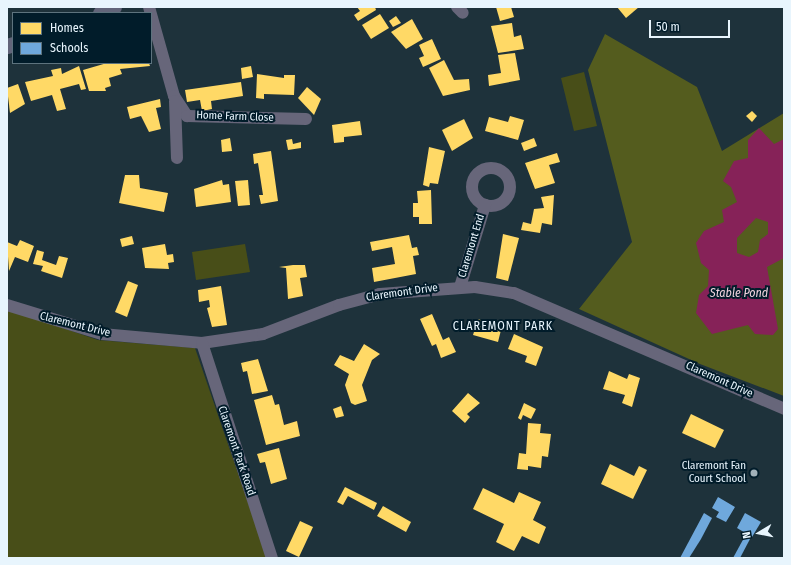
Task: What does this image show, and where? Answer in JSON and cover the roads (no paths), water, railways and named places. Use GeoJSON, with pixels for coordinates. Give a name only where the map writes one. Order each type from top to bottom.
{"type":"FeatureCollection","features":[{"type":"Feature","properties":{"kind":"street","name":"Home Farm Close"},"geometry":{"type":"LineString","coordinates":[[152,14],[174,96],[177,158]]}},
{"type":"Feature","properties":{"kind":"street","name":"Home Farm Close"},"geometry":{"type":"LineString","coordinates":[[174,96],[187,116],[306,119]]}},
{"type":"Feature","properties":{"kind":"street","name":"Claremont End"},"geometry":{"type":"LineString","coordinates":[[460,287],[485,205]]}},
{"type":"Feature","properties":{"kind":"street","name":"Claremont Drive"},"geometry":{"type":"LineString","coordinates":[[7,305],[102,334],[202,343],[263,334],[339,304],[380,294],[460,287],[514,293],[784,409]]}},
{"type":"Feature","properties":{"kind":"street","name":"Claremont Park Road"},"geometry":{"type":"LineString","coordinates":[[202,343],[272,558]]}},
{"type":"Feature","properties":{"kind":"water","name":"Stable Pond"},"geometry":{"type":"Polygon","coordinates":[[[759,128],[774,144],[784,139],[784,258],[767,267],[778,329],[773,335],[755,334],[748,325],[712,334],[696,313],[699,295],[708,286],[709,270],[701,263],[696,243],[704,231],[724,222],[722,210],[737,202],[731,187],[723,181],[734,161],[748,158],[748,140],[759,128]],[[756,218],[737,238],[737,253],[749,257],[758,252],[760,240],[768,234],[768,222],[756,218]]]}},
{"type":"Feature","properties":{"kind":"place","name":"Claremont Fan Court School"},"geometry":{"type":"Point","coordinates":[754,473]}},
{"type":"Feature","properties":{"kind":"district","name":"CLAREMONT PARK"},"geometry":{"type":"Point","coordinates":[503,327]}}]}
